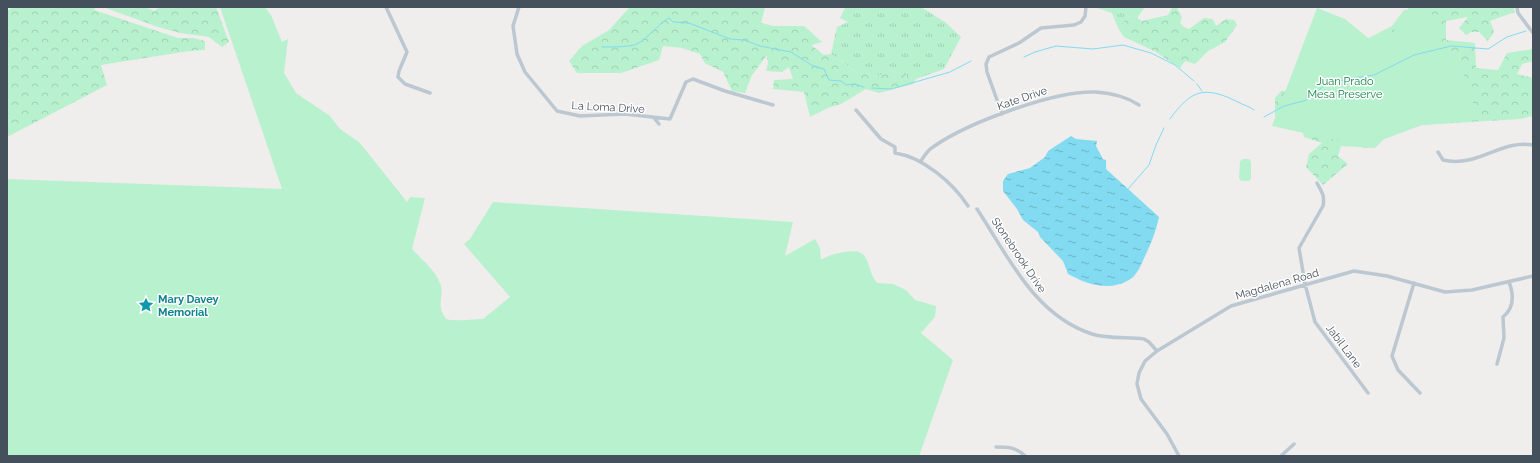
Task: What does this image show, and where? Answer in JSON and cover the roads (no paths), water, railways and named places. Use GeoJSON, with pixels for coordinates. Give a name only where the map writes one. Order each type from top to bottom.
{"type":"FeatureCollection","features":[{"type":"Feature","properties":{"kind":"street"},"geometry":{"type":"LineString","coordinates":[[386,7],[407,52],[398,71],[398,77],[405,84],[430,93]]}},
{"type":"Feature","properties":{"kind":"street","name":"La Loma Drive"},"geometry":{"type":"LineString","coordinates":[[519,7],[513,26],[516,54],[525,72],[557,111],[580,116],[625,114],[670,119],[686,82],[689,79],[699,80],[725,91],[773,105]]}},
{"type":"Feature","properties":{"kind":"street"},"geometry":{"type":"LineString","coordinates":[[1002,114],[987,72],[986,64],[989,56],[1019,43],[1041,28],[1074,25],[1081,22],[1085,16],[1086,7]]}},
{"type":"Feature","properties":{"kind":"street"},"geometry":{"type":"LineString","coordinates":[[1517,7],[1518,13],[1533,33]]}},
{"type":"Feature","properties":{"kind":"street","name":"Kate Drive"},"geometry":{"type":"LineString","coordinates":[[921,161],[932,148],[972,126],[1002,114],[1060,95],[1096,92],[1128,98],[1139,105]]}},
{"type":"Feature","properties":{"kind":"street"},"geometry":{"type":"LineString","coordinates":[[856,110],[881,138],[895,147],[895,153],[908,155],[921,161],[961,196],[968,206]]}},
{"type":"Feature","properties":{"kind":"street"},"geometry":{"type":"LineString","coordinates":[[654,118],[658,124]]}},
{"type":"Feature","properties":{"kind":"street"},"geometry":{"type":"LineString","coordinates":[[1438,152],[1443,160],[1464,162],[1516,144],[1533,145]]}},
{"type":"Feature","properties":{"kind":"street","name":"Jabil Lane"},"geometry":{"type":"LineString","coordinates":[[1317,183],[1323,193],[1323,206],[1299,248],[1305,284],[1315,322],[1368,393]]}},
{"type":"Feature","properties":{"kind":"street","name":"Stonebrook Drive"},"geometry":{"type":"LineString","coordinates":[[977,209],[1032,293],[1050,312],[1069,324],[1093,335],[1144,339],[1157,350]]}},
{"type":"Feature","properties":{"kind":"street","name":"Magdalena Road"},"geometry":{"type":"LineString","coordinates":[[1179,456],[1167,434],[1141,398],[1137,384],[1139,373],[1145,361],[1157,350],[1231,306],[1354,271],[1388,276],[1446,292],[1458,292],[1533,276]]}},
{"type":"Feature","properties":{"kind":"street"},"geometry":{"type":"LineString","coordinates":[[1497,364],[1504,338],[1504,317],[1509,312],[1512,304],[1509,282]]}},
{"type":"Feature","properties":{"kind":"street"},"geometry":{"type":"LineString","coordinates":[[1414,283],[1392,356],[1398,370],[1420,393]]}},
{"type":"Feature","properties":{"kind":"street"},"geometry":{"type":"LineString","coordinates":[[1281,456],[1294,444]]}},
{"type":"Feature","properties":{"kind":"street"},"geometry":{"type":"LineString","coordinates":[[996,447],[1009,447],[1017,449],[1025,456]]}},
{"type":"Feature","properties":{"kind":"water"},"geometry":{"type":"Polygon","coordinates":[[[1071,136],[1076,139],[1097,141],[1096,146],[1103,159],[1106,160],[1106,169],[1159,217],[1152,240],[1139,268],[1132,278],[1121,284],[1114,286],[1098,285],[1082,281],[1068,274],[1063,261],[1040,237],[1038,232],[1023,220],[1017,209],[1003,191],[1003,181],[1008,174],[1030,168],[1045,157],[1048,151],[1071,136]]]}},
{"type":"Feature","properties":{"kind":"waterway"},"geometry":{"type":"LineString","coordinates":[[602,47],[634,45],[647,37],[669,18],[673,22],[689,23],[730,39],[744,40],[760,46],[791,52],[813,66]]}},
{"type":"Feature","properties":{"kind":"waterway"},"geometry":{"type":"LineString","coordinates":[[1264,117],[1284,106],[1307,100],[1325,85],[1347,79],[1374,75],[1414,55],[1451,46],[1488,49],[1507,37],[1526,31]]}},
{"type":"Feature","properties":{"kind":"waterway"},"geometry":{"type":"LineString","coordinates":[[1024,57],[1056,46],[1093,49],[1123,45],[1151,53],[1175,65],[1194,81]]}},
{"type":"Feature","properties":{"kind":"waterway"},"geometry":{"type":"LineString","coordinates":[[872,88],[891,89],[950,72],[971,61]]}},
{"type":"Feature","properties":{"kind":"waterway"},"geometry":{"type":"LineString","coordinates":[[813,66],[824,69],[829,80],[841,81],[846,85],[854,84],[864,87]]}},
{"type":"Feature","properties":{"kind":"waterway"},"geometry":{"type":"LineString","coordinates":[[1197,84],[1202,91]]}},
{"type":"Feature","properties":{"kind":"waterway"},"geometry":{"type":"LineString","coordinates":[[1170,119],[1192,96],[1207,92],[1216,93],[1254,110]]}},
{"type":"Feature","properties":{"kind":"waterway"},"geometry":{"type":"LineString","coordinates":[[1128,189],[1149,165],[1164,128]]}},
{"type":"Feature","properties":{"kind":"place","name":"Mary Davey Memorial"},"geometry":{"type":"Point","coordinates":[146,305]}},
{"type":"Feature","properties":{"kind":"park label","name":"Juan Prado Mesa Preserve"},"geometry":{"type":"Point","coordinates":[1345,87]}}]}
